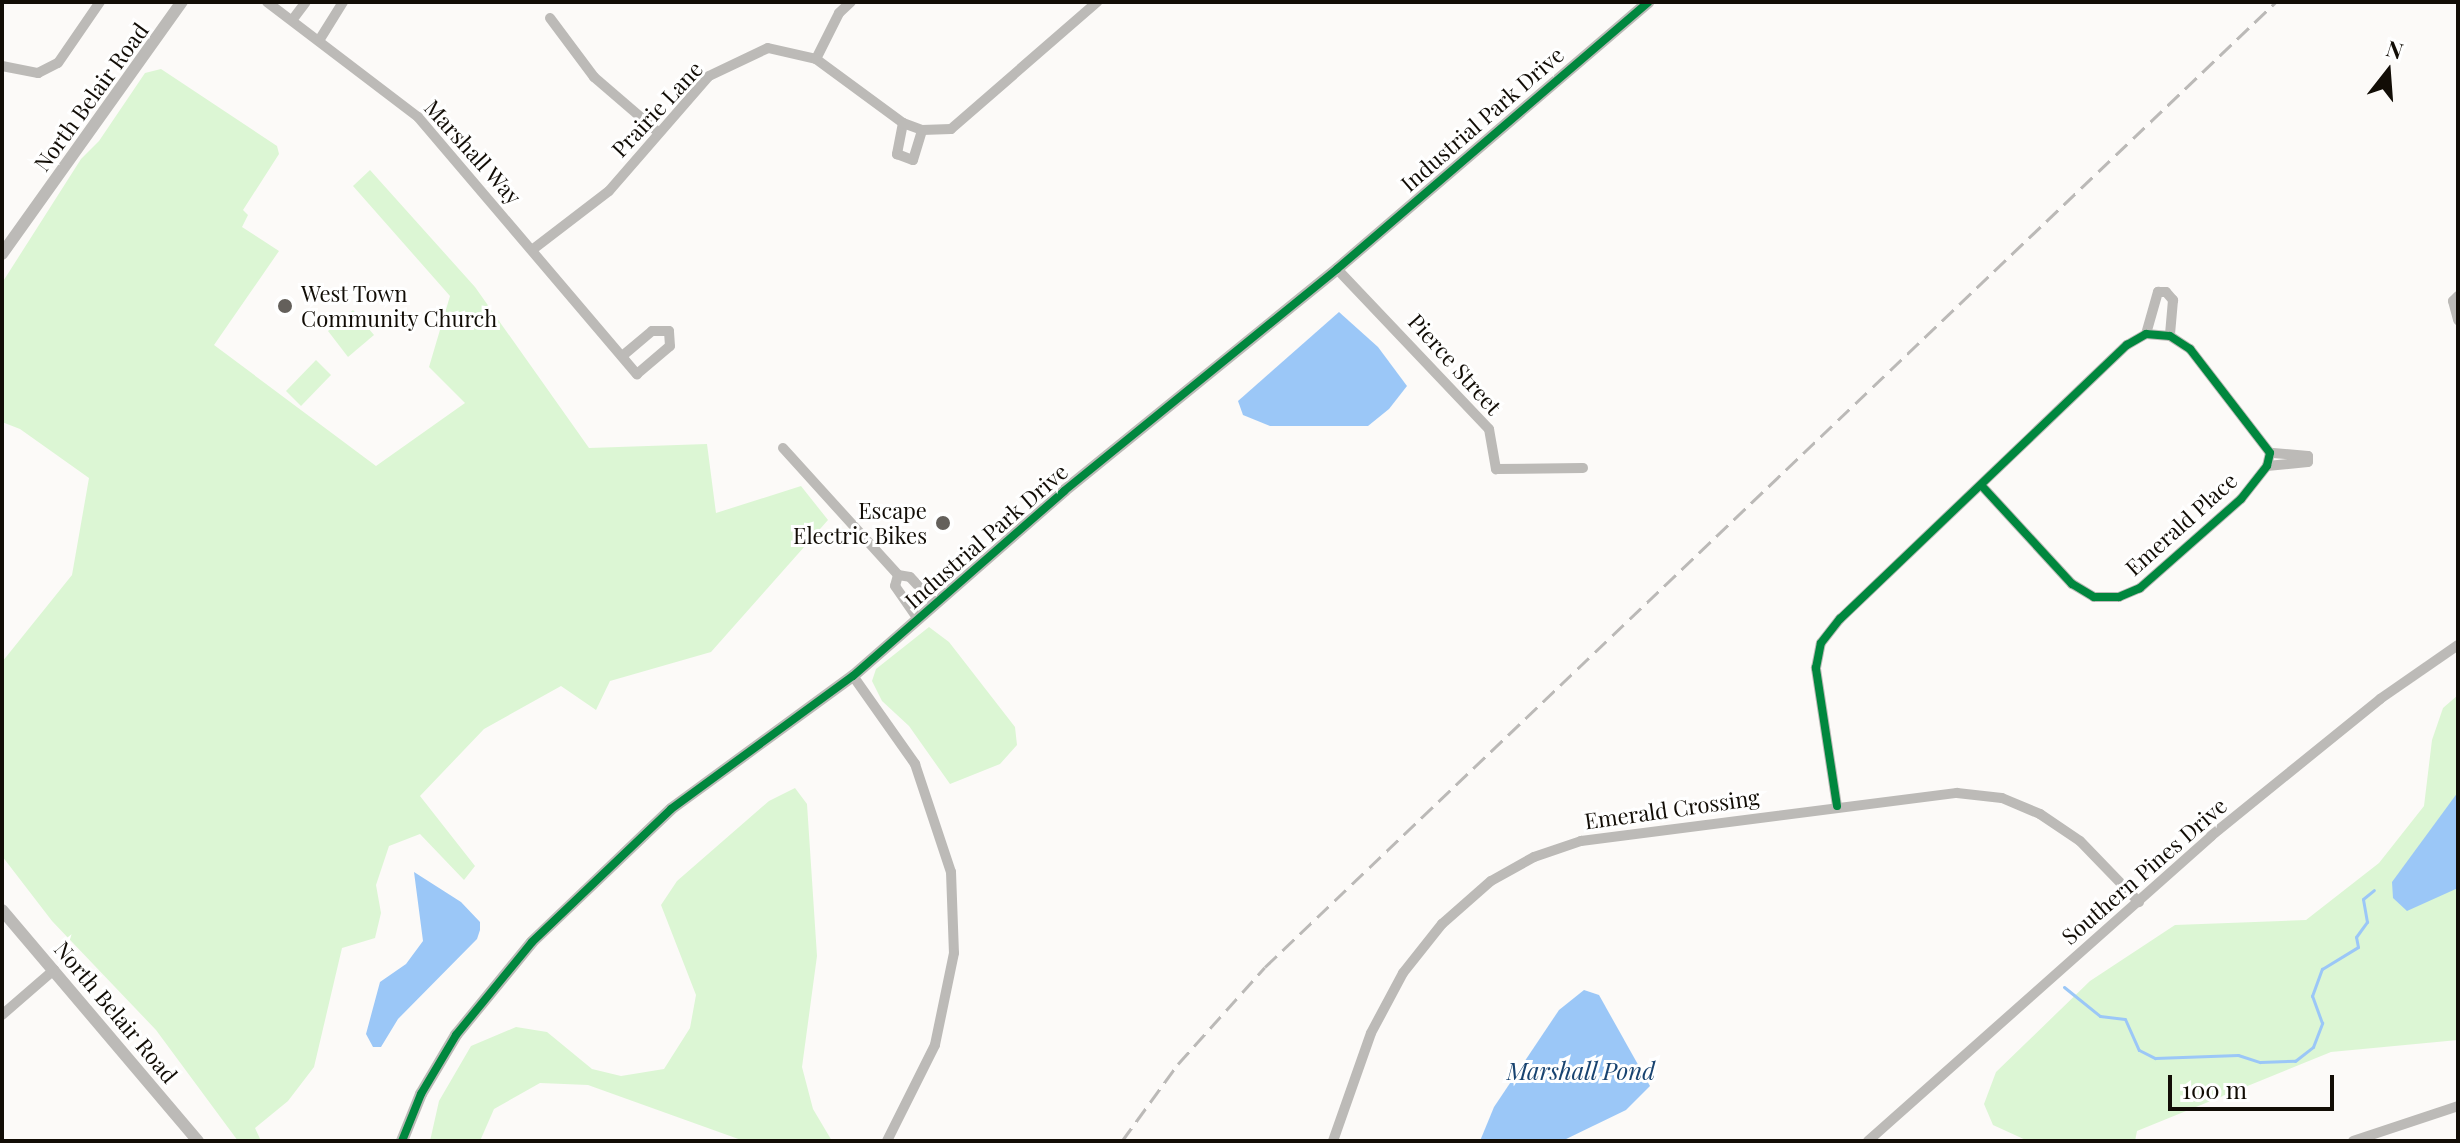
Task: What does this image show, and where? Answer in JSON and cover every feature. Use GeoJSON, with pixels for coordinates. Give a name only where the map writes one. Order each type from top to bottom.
{"type":"FeatureCollection","features":[{"type":"Feature","properties":{"kind":"street"},"geometry":{"type":"LineString","coordinates":[[2,66],[38,73],[58,63],[100,2]]}},
{"type":"Feature","properties":{"kind":"street","name":"North Belair Road"},"geometry":{"type":"LineString","coordinates":[[2,254],[182,2]]}},
{"type":"Feature","properties":{"kind":"street","name":"Marshall Way"},"geometry":{"type":"LineString","coordinates":[[267,2],[320,39],[418,117],[622,356]]}},
{"type":"Feature","properties":{"kind":"street"},"geometry":{"type":"LineString","coordinates":[[293,19],[306,2]]}},
{"type":"Feature","properties":{"kind":"street"},"geometry":{"type":"LineString","coordinates":[[320,39],[343,2]]}},
{"type":"Feature","properties":{"kind":"street"},"geometry":{"type":"LineString","coordinates":[[816,59],[839,13],[851,2]]}},
{"type":"Feature","properties":{"kind":"street"},"geometry":{"type":"LineString","coordinates":[[903,123],[897,154],[913,160],[922,130],[951,129],[1097,2]]}},
{"type":"Feature","properties":{"kind":"street","name":"Industrial Park Drive"},"geometry":{"type":"LineString","coordinates":[[402,1141],[421,1094],[456,1035],[532,942],[671,809],[853,676],[1064,491],[1337,269],[1648,2]]}},
{"type":"Feature","properties":{"kind":"street"},"geometry":{"type":"LineString","coordinates":[[550,18],[594,77],[658,132]]}},
{"type":"Feature","properties":{"kind":"street","name":"Prairie Lane"},"geometry":{"type":"LineString","coordinates":[[532,250],[609,191],[709,76],[768,48],[816,59],[903,123],[922,130]]}},
{"type":"Feature","properties":{"kind":"street","name":"Pierce Street"},"geometry":{"type":"LineString","coordinates":[[1337,269],[1489,429],[1496,469],[1583,468]]}},
{"type":"Feature","properties":{"kind":"street"},"geometry":{"type":"LineString","coordinates":[[2146,334],[2158,292],[2166,292],[2173,300],[2170,336]]}},
{"type":"Feature","properties":{"kind":"street"},"geometry":{"type":"LineString","coordinates":[[2458,296],[2453,301],[2458,320]]}},
{"type":"Feature","properties":{"kind":"street"},"geometry":{"type":"LineString","coordinates":[[652,331],[669,331],[670,346],[637,374],[622,356],[652,331]]}},
{"type":"Feature","properties":{"kind":"street"},"geometry":{"type":"LineString","coordinates":[[1837,806],[1816,668],[1821,643],[2127,345],[2146,334],[2170,336],[2209,372],[2270,453],[2308,456],[2308,462],[2267,466]]}},
{"type":"Feature","properties":{"kind":"street"},"geometry":{"type":"LineString","coordinates":[[783,448],[898,575],[910,577],[935,604]]}},
{"type":"Feature","properties":{"kind":"street","name":"Emerald Place"},"geometry":{"type":"LineString","coordinates":[[1981,485],[2072,584],[2094,597],[2119,597],[2140,588],[2241,499],[2267,466],[2270,453]]}},
{"type":"Feature","properties":{"kind":"street"},"geometry":{"type":"LineString","coordinates":[[898,575],[895,586],[918,619]]}},
{"type":"Feature","properties":{"kind":"street","name":"Southern Pines Drive"},"geometry":{"type":"LineString","coordinates":[[1868,1141],[2211,836],[2380,699],[2458,645]]}},
{"type":"Feature","properties":{"kind":"street"},"geometry":{"type":"LineString","coordinates":[[853,676],[915,764],[951,872],[954,953],[935,1045],[887,1141]]}},
{"type":"Feature","properties":{"kind":"street","name":"Emerald Crossing"},"geometry":{"type":"LineString","coordinates":[[1333,1141],[1371,1033],[1403,973],[1442,924],[1491,881],[1534,857],[1581,841],[1957,793],[2002,798],[2040,814],[2080,841],[2139,902]]}},
{"type":"Feature","properties":{"kind":"street","name":"North Belair Road"},"geometry":{"type":"LineString","coordinates":[[2,910],[198,1141]]}},
{"type":"Feature","properties":{"kind":"street"},"geometry":{"type":"LineString","coordinates":[[2,1015],[54,970]]}},
{"type":"Feature","properties":{"kind":"street"},"geometry":{"type":"LineString","coordinates":[[2353,1141],[2458,1106]]}},
{"type":"Feature","properties":{"kind":"green space"},"geometry":{"type":"Polygon","coordinates":[[[161,69],[277,146],[279,154],[243,210],[248,215],[242,227],[279,251],[214,345],[376,466],[465,403],[429,367],[450,296],[353,186],[370,170],[475,287],[589,448],[707,444],[716,513],[801,486],[828,520],[711,652],[610,681],[596,710],[561,686],[484,729],[420,796],[475,866],[464,880],[420,834],[389,846],[376,885],[381,913],[375,938],[342,948],[314,1067],[288,1101],[255,1128],[261,1141],[238,1141],[156,1030],[52,921],[2,856],[2,662],[72,575],[89,478],[20,429],[2,422],[2,283],[81,159],[99,141],[145,73],[161,69]]]}},
{"type":"Feature","properties":{"kind":"green space"},"geometry":{"type":"Polygon","coordinates":[[[353,310],[374,335],[348,357],[328,331],[353,310]]]}},
{"type":"Feature","properties":{"kind":"green space"},"geometry":{"type":"Polygon","coordinates":[[[316,360],[331,375],[301,406],[286,391],[316,360]]]}},
{"type":"Feature","properties":{"kind":"green space"},"geometry":{"type":"Polygon","coordinates":[[[929,627],[949,642],[1015,727],[1017,745],[1000,764],[950,784],[909,726],[882,701],[872,681],[876,669],[929,627]]]}},
{"type":"Feature","properties":{"kind":"green space"},"geometry":{"type":"Polygon","coordinates":[[[2458,695],[2458,1040],[2331,1052],[2137,1131],[2135,1141],[2028,1141],[1993,1125],[1984,1104],[1996,1072],[2090,981],[2175,925],[2306,920],[2379,863],[2424,806],[2432,740],[2443,708],[2458,695]]]}},
{"type":"Feature","properties":{"kind":"green space"},"geometry":{"type":"Polygon","coordinates":[[[795,788],[807,804],[817,956],[802,1067],[813,1109],[832,1141],[744,1141],[588,1085],[540,1083],[494,1109],[480,1141],[430,1141],[439,1101],[471,1046],[516,1027],[547,1032],[592,1069],[621,1076],[664,1069],[690,1028],[696,995],[661,905],[677,881],[769,801],[795,788]]]}},
{"type":"Feature","properties":{"kind":"water"},"geometry":{"type":"Polygon","coordinates":[[[1339,312],[1378,347],[1407,386],[1389,409],[1368,426],[1270,426],[1243,415],[1238,401],[1339,312]]]}},
{"type":"Feature","properties":{"kind":"water"},"geometry":{"type":"Polygon","coordinates":[[[2458,792],[2458,888],[2407,911],[2393,898],[2392,882],[2458,792]]]}},
{"type":"Feature","properties":{"kind":"water"},"geometry":{"type":"Polygon","coordinates":[[[414,872],[461,902],[480,922],[480,930],[477,939],[398,1019],[381,1047],[373,1047],[366,1034],[380,982],[406,964],[423,941],[414,872]]]}},
{"type":"Feature","properties":{"kind":"water","name":"Marshall Pond"},"geometry":{"type":"Polygon","coordinates":[[[1584,990],[1599,995],[1650,1086],[1626,1110],[1562,1141],[1480,1141],[1494,1107],[1559,1010],[1584,990]]]}},
{"type":"Feature","properties":{"kind":"waterway"},"geometry":{"type":"LineString","coordinates":[[2064,987],[2100,1016],[2125,1019],[2139,1050],[2155,1058],[2238,1055],[2260,1062],[2295,1061],[2313,1047],[2322,1023],[2312,996],[2322,969],[2358,947],[2356,937],[2367,922],[2363,899],[2374,890]]}},
{"type":"Feature","properties":{"kind":"railway"},"geometry":{"type":"LineString","coordinates":[[1122,1141],[1178,1064],[1265,967],[2276,2]]}},
{"type":"Feature","properties":{"kind":"cycle path"},"geometry":{"type":"LineString","coordinates":[[402,1141],[421,1094],[456,1035],[532,942],[671,809],[853,676],[1064,491],[1337,269],[1648,2]]}},
{"type":"Feature","properties":{"kind":"cycle path"},"geometry":{"type":"LineString","coordinates":[[1837,806],[1816,668],[1821,643],[1840,619],[2127,345],[2146,334],[2170,336],[2190,349],[2270,453],[2267,466],[2241,499],[2140,588],[2119,597],[2094,597],[2072,584],[1981,485]]}},
{"type":"Feature","properties":{"kind":"place","name":"West Town Community Church"},"geometry":{"type":"Point","coordinates":[285,306]}},
{"type":"Feature","properties":{"kind":"place","name":"Escape Electric Bikes"},"geometry":{"type":"Point","coordinates":[943,523]}}]}
